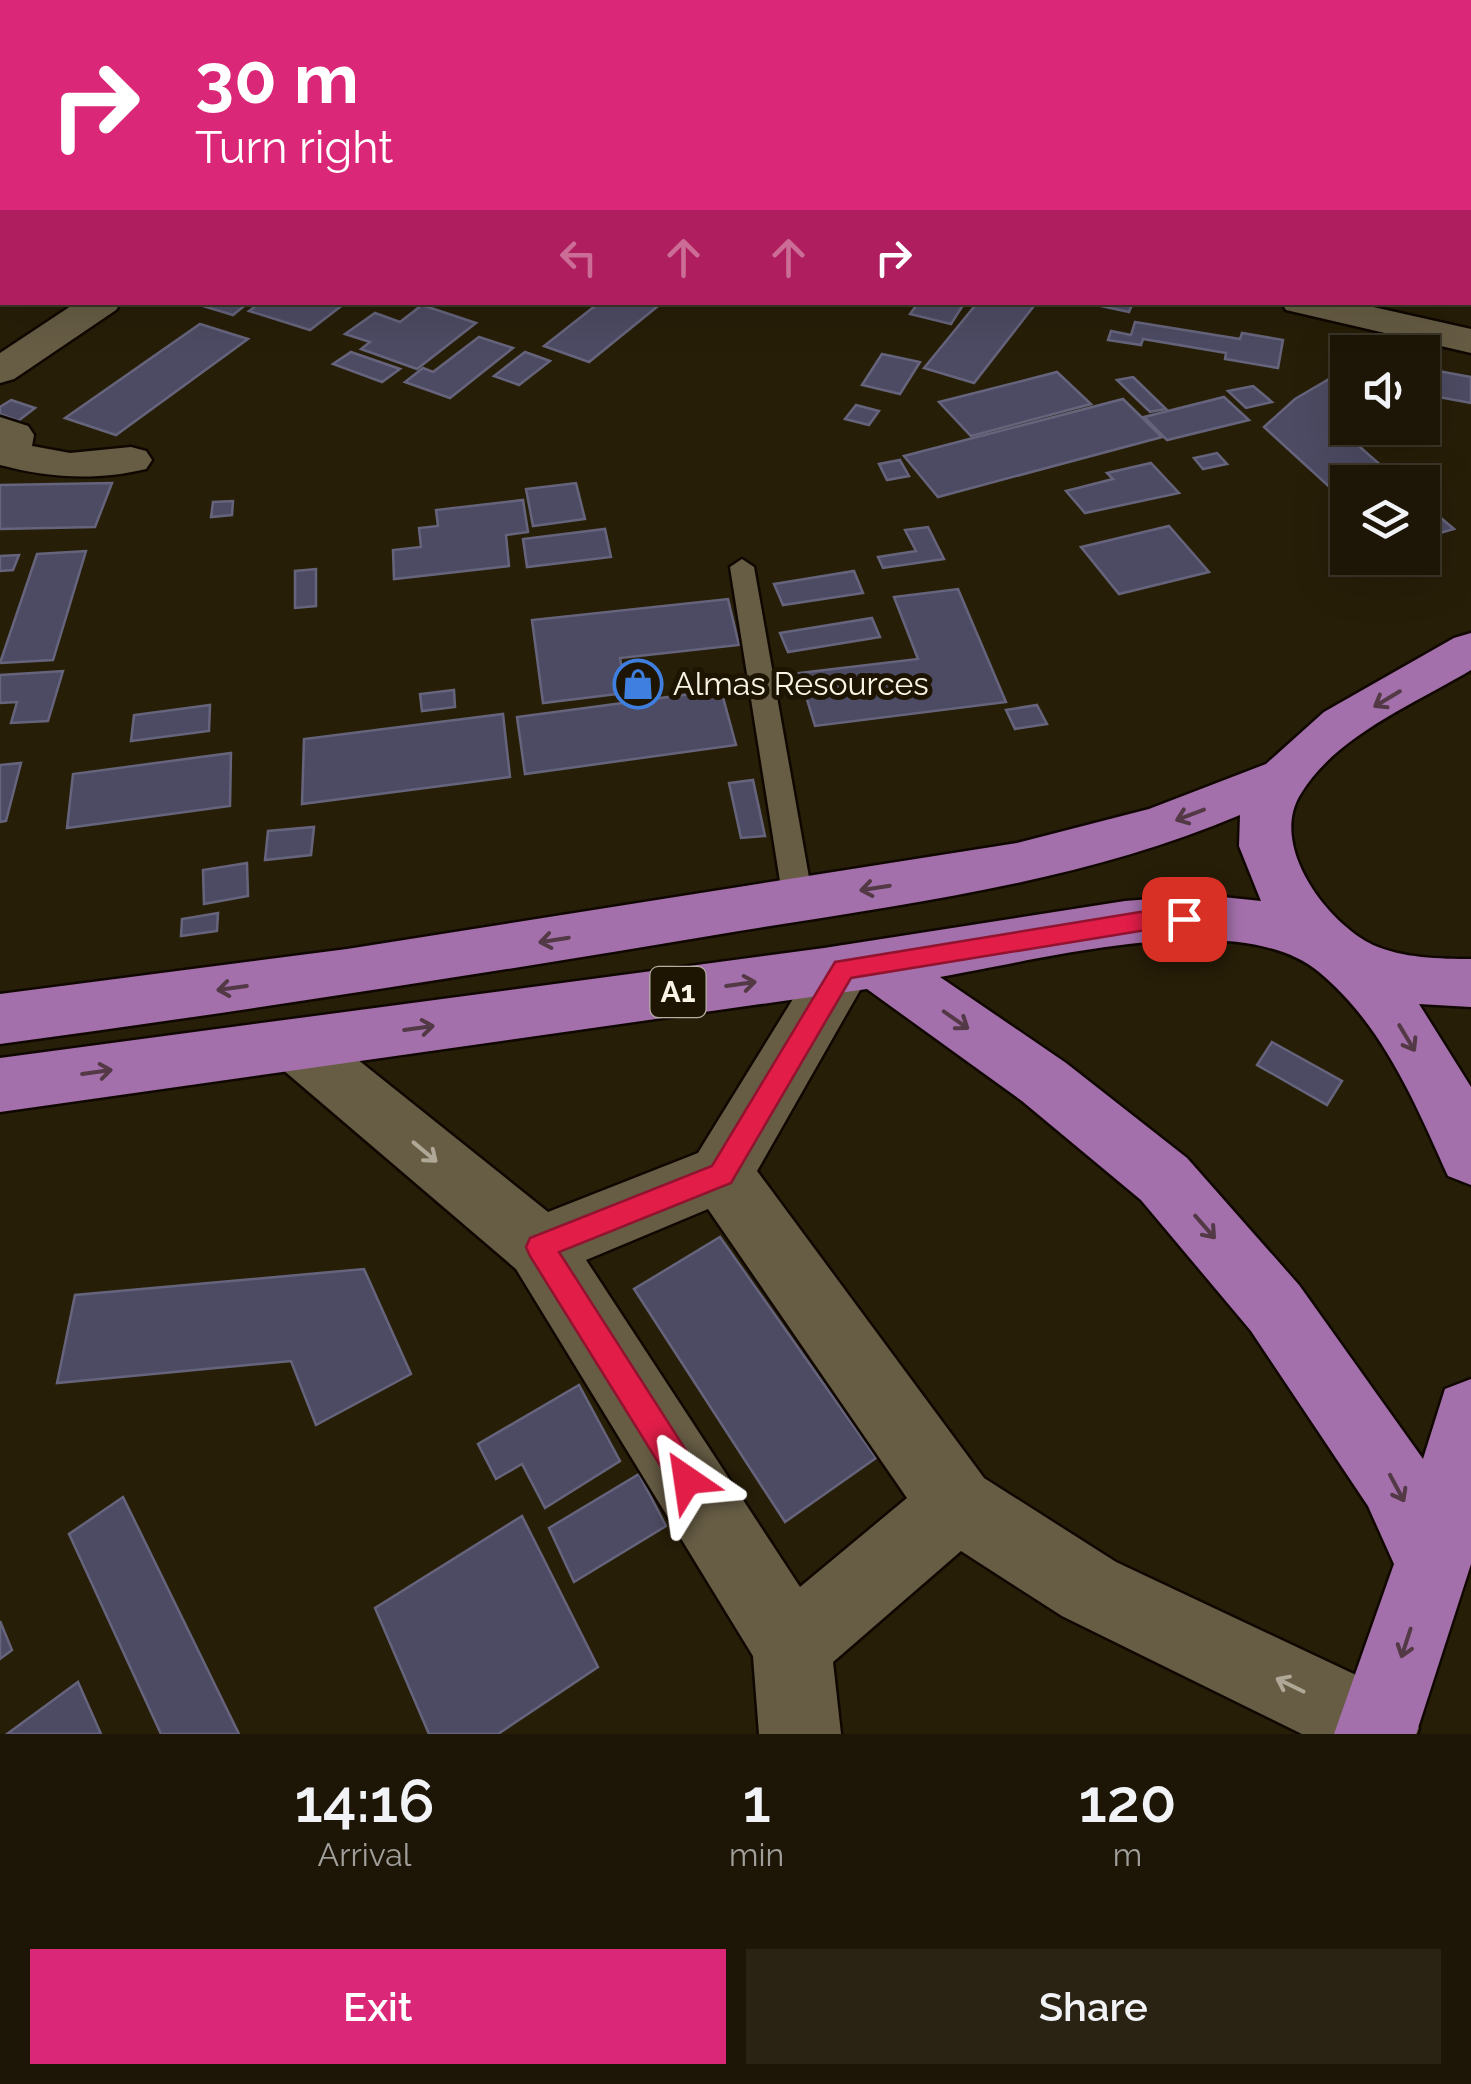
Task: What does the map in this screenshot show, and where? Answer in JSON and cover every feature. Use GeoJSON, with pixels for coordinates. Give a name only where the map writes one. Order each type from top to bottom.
{"type":"FeatureCollection","features":[{"type":"Feature","properties":{"kind":"highway"},"geometry":{"type":"LineString","coordinates":[[1471,649],[1336,730],[1304,755],[1282,781],[1264,820],[1263,841],[1280,886],[1308,924],[1380,993],[1461,1127],[1471,1156]]}},
{"type":"Feature","properties":{"kind":"highway","name":"A1"},"geometry":{"type":"LineString","coordinates":[[0,1020],[347,973],[1071,852],[1161,826],[1262,784],[1282,781]]}},
{"type":"Feature","properties":{"kind":"highway","name":"A1"},"geometry":{"type":"LineString","coordinates":[[0,1085],[860,967],[1140,921],[1230,921],[1284,930],[1314,939],[1349,960]]}},
{"type":"Feature","properties":{"kind":"highway"},"geometry":{"type":"LineString","coordinates":[[1349,960],[1405,976],[1471,984]]}},
{"type":"Feature","properties":{"kind":"highway"},"geometry":{"type":"LineString","coordinates":[[860,967],[1044,1082],[1164,1179],[1275,1308],[1394,1480],[1433,1563]]}},
{"type":"Feature","properties":{"kind":"highway"},"geometry":{"type":"LineString","coordinates":[[1377,1731],[1433,1563],[1471,1415]]}},
{"type":"Feature","properties":{"kind":"street"},"geometry":{"type":"LineString","coordinates":[[0,371],[99,305]]}},
{"type":"Feature","properties":{"kind":"street"},"geometry":{"type":"LineString","coordinates":[[1312,305],[1471,341]]}},
{"type":"Feature","properties":{"kind":"street"},"geometry":{"type":"LineString","coordinates":[[0,430],[14,435],[9,454],[70,466],[131,460]]}},
{"type":"Feature","properties":{"kind":"street"},"geometry":{"type":"LineString","coordinates":[[540,1247],[722,1174],[860,967]]}},
{"type":"Feature","properties":{"kind":"street"},"geometry":{"type":"LineString","coordinates":[[296,1045],[540,1247],[792,1646],[800,1734]]}},
{"type":"Feature","properties":{"kind":"street"},"geometry":{"type":"LineString","coordinates":[[722,1174],[957,1506],[1089,1589],[1377,1731]]}},
{"type":"Feature","properties":{"kind":"street"},"geometry":{"type":"LineString","coordinates":[[792,1646],[957,1506]]}},
{"type":"Feature","properties":{"kind":"lane"},"geometry":{"type":"LineString","coordinates":[[742,567],[798,900]]}},
{"type":"Feature","properties":{"kind":"building"},"geometry":{"type":"Polygon","coordinates":[[[200,305],[245,305],[233,315],[200,305]]]}},
{"type":"Feature","properties":{"kind":"building"},"geometry":{"type":"Polygon","coordinates":[[[257,305],[343,305],[310,330],[249,311],[257,305]]]}},
{"type":"Feature","properties":{"kind":"building"},"geometry":{"type":"Polygon","coordinates":[[[422,305],[476,323],[417,369],[361,349],[370,342],[345,334],[375,313],[400,322],[422,305]]]}},
{"type":"Feature","properties":{"kind":"building"},"geometry":{"type":"Polygon","coordinates":[[[596,305],[659,305],[589,362],[544,346],[596,305]]]}},
{"type":"Feature","properties":{"kind":"building"},"geometry":{"type":"Polygon","coordinates":[[[917,305],[963,305],[951,324],[910,314],[917,305]]]}},
{"type":"Feature","properties":{"kind":"building"},"geometry":{"type":"Polygon","coordinates":[[[976,305],[1035,305],[974,383],[924,368],[976,305]]]}},
{"type":"Feature","properties":{"kind":"building"},"geometry":{"type":"Polygon","coordinates":[[[1097,305],[1132,305],[1129,312],[1097,305]]]}},
{"type":"Feature","properties":{"kind":"building"},"geometry":{"type":"Polygon","coordinates":[[[1135,322],[1240,339],[1242,333],[1283,340],[1278,368],[1225,359],[1226,353],[1143,339],[1141,345],[1108,340],[1111,331],[1131,335],[1135,322]]]}},
{"type":"Feature","properties":{"kind":"building"},"geometry":{"type":"Polygon","coordinates":[[[200,324],[248,339],[116,435],[65,418],[200,324]]]}},
{"type":"Feature","properties":{"kind":"building"},"geometry":{"type":"Polygon","coordinates":[[[479,337],[513,348],[450,398],[405,382],[423,368],[433,372],[479,337]]]}},
{"type":"Feature","properties":{"kind":"building"},"geometry":{"type":"Polygon","coordinates":[[[351,352],[400,369],[382,382],[333,364],[351,352]]]}},
{"type":"Feature","properties":{"kind":"building"},"geometry":{"type":"Polygon","coordinates":[[[525,352],[550,361],[519,385],[494,376],[525,352]]]}},
{"type":"Feature","properties":{"kind":"building"},"geometry":{"type":"Polygon","coordinates":[[[882,354],[920,362],[900,394],[862,385],[882,354]]]}},
{"type":"Feature","properties":{"kind":"building"},"geometry":{"type":"Polygon","coordinates":[[[1440,371],[1471,377],[1471,403],[1440,397],[1440,371]]]}},
{"type":"Feature","properties":{"kind":"building"},"geometry":{"type":"Polygon","coordinates":[[[1057,372],[1091,404],[971,436],[939,402],[1057,372]]]}},
{"type":"Feature","properties":{"kind":"building"},"geometry":{"type":"Polygon","coordinates":[[[1133,377],[1166,409],[1150,412],[1117,380],[1133,377]]]}},
{"type":"Feature","properties":{"kind":"building"},"geometry":{"type":"Polygon","coordinates":[[[1330,379],[1330,445],[1358,445],[1381,465],[1330,465],[1330,488],[1264,427],[1295,399],[1330,379]]]}},
{"type":"Feature","properties":{"kind":"building"},"geometry":{"type":"Polygon","coordinates":[[[1253,386],[1272,402],[1246,408],[1228,391],[1253,386]]]}},
{"type":"Feature","properties":{"kind":"building"},"geometry":{"type":"Polygon","coordinates":[[[1224,397],[1249,420],[1167,440],[1144,417],[1224,397]]]}},
{"type":"Feature","properties":{"kind":"building"},"geometry":{"type":"Polygon","coordinates":[[[1123,399],[1162,437],[938,497],[904,456],[1123,399]]]}},
{"type":"Feature","properties":{"kind":"building"},"geometry":{"type":"Polygon","coordinates":[[[11,400],[35,408],[18,421],[0,414],[0,407],[11,400]]]}},
{"type":"Feature","properties":{"kind":"building"},"geometry":{"type":"Polygon","coordinates":[[[856,405],[879,411],[869,425],[845,419],[856,405]]]}},
{"type":"Feature","properties":{"kind":"building"},"geometry":{"type":"Polygon","coordinates":[[[1217,453],[1227,464],[1203,469],[1194,458],[1217,453]]]}},
{"type":"Feature","properties":{"kind":"building"},"geometry":{"type":"Polygon","coordinates":[[[900,460],[909,476],[887,480],[879,464],[900,460]]]}},
{"type":"Feature","properties":{"kind":"building"},"geometry":{"type":"Polygon","coordinates":[[[1151,463],[1179,493],[1085,513],[1066,491],[1113,479],[1107,473],[1151,463]]]}},
{"type":"Feature","properties":{"kind":"building"},"geometry":{"type":"Polygon","coordinates":[[[112,483],[95,527],[0,529],[0,485],[112,483]]]}},
{"type":"Feature","properties":{"kind":"building"},"geometry":{"type":"Polygon","coordinates":[[[576,483],[585,519],[533,526],[526,489],[576,483]]]}},
{"type":"Feature","properties":{"kind":"building"},"geometry":{"type":"Polygon","coordinates":[[[523,500],[528,532],[506,535],[509,566],[394,579],[393,550],[421,547],[419,528],[438,526],[436,510],[523,500]]]}},
{"type":"Feature","properties":{"kind":"building"},"geometry":{"type":"Polygon","coordinates":[[[233,501],[232,515],[211,517],[213,502],[233,501]]]}},
{"type":"Feature","properties":{"kind":"building"},"geometry":{"type":"Polygon","coordinates":[[[1440,517],[1454,529],[1440,533],[1440,517]]]}},
{"type":"Feature","properties":{"kind":"building"},"geometry":{"type":"Polygon","coordinates":[[[1169,526],[1209,572],[1119,594],[1081,547],[1169,526]]]}},
{"type":"Feature","properties":{"kind":"building"},"geometry":{"type":"Polygon","coordinates":[[[928,527],[944,559],[883,568],[878,557],[916,551],[905,530],[928,527]]]}},
{"type":"Feature","properties":{"kind":"building"},"geometry":{"type":"Polygon","coordinates":[[[605,529],[611,557],[527,567],[523,539],[605,529]]]}},
{"type":"Feature","properties":{"kind":"building"},"geometry":{"type":"Polygon","coordinates":[[[86,551],[53,660],[0,663],[37,554],[86,551]]]}},
{"type":"Feature","properties":{"kind":"building"},"geometry":{"type":"Polygon","coordinates":[[[19,555],[13,570],[0,571],[0,556],[19,555]]]}},
{"type":"Feature","properties":{"kind":"building"},"geometry":{"type":"Polygon","coordinates":[[[316,569],[316,606],[295,608],[295,571],[316,569]]]}},
{"type":"Feature","properties":{"kind":"building"},"geometry":{"type":"Polygon","coordinates":[[[854,571],[863,593],[783,605],[774,584],[854,571]]]}},
{"type":"Feature","properties":{"kind":"building"},"geometry":{"type":"Polygon","coordinates":[[[958,589],[1006,702],[815,726],[799,673],[918,659],[894,597],[958,589]]]}},
{"type":"Feature","properties":{"kind":"building"},"geometry":{"type":"Polygon","coordinates":[[[728,599],[739,645],[620,658],[626,693],[543,703],[532,620],[728,599]]]}},
{"type":"Feature","properties":{"kind":"building"},"geometry":{"type":"Polygon","coordinates":[[[872,618],[880,637],[788,652],[780,633],[872,618]]]}},
{"type":"Feature","properties":{"kind":"building"},"geometry":{"type":"Polygon","coordinates":[[[63,671],[48,721],[11,723],[17,702],[0,703],[0,675],[63,671]]]}},
{"type":"Feature","properties":{"kind":"building"},"geometry":{"type":"Polygon","coordinates":[[[454,690],[455,707],[422,711],[420,694],[454,690]]]}},
{"type":"Feature","properties":{"kind":"building"},"geometry":{"type":"Polygon","coordinates":[[[721,690],[736,745],[525,774],[517,717],[721,690]]]}},
{"type":"Feature","properties":{"kind":"building"},"geometry":{"type":"Polygon","coordinates":[[[210,705],[209,731],[131,741],[134,715],[210,705]]]}},
{"type":"Feature","properties":{"kind":"building"},"geometry":{"type":"Polygon","coordinates":[[[1037,705],[1047,724],[1015,729],[1006,710],[1037,705]]]}},
{"type":"Feature","properties":{"kind":"building"},"geometry":{"type":"Polygon","coordinates":[[[503,714],[510,777],[302,804],[304,739],[503,714]]]}},
{"type":"Feature","properties":{"kind":"building"},"geometry":{"type":"Polygon","coordinates":[[[231,753],[230,806],[67,828],[73,774],[231,753]]]}},
{"type":"Feature","properties":{"kind":"building"},"geometry":{"type":"Polygon","coordinates":[[[21,763],[6,821],[0,822],[0,765],[21,763]]]}},
{"type":"Feature","properties":{"kind":"building"},"geometry":{"type":"Polygon","coordinates":[[[753,780],[765,836],[741,838],[729,783],[753,780]]]}},
{"type":"Feature","properties":{"kind":"building"},"geometry":{"type":"Polygon","coordinates":[[[314,827],[311,855],[265,860],[268,831],[314,827]]]}},
{"type":"Feature","properties":{"kind":"building"},"geometry":{"type":"Polygon","coordinates":[[[247,863],[248,896],[204,904],[203,870],[247,863]]]}},
{"type":"Feature","properties":{"kind":"building"},"geometry":{"type":"Polygon","coordinates":[[[218,913],[217,931],[181,936],[182,919],[218,913]]]}},
{"type":"Feature","properties":{"kind":"building"},"geometry":{"type":"Polygon","coordinates":[[[1272,1042],[1342,1081],[1327,1105],[1257,1065],[1272,1042]]]}},
{"type":"Feature","properties":{"kind":"building"},"geometry":{"type":"Polygon","coordinates":[[[720,1237],[876,1458],[785,1522],[634,1289],[720,1237]]]}},
{"type":"Feature","properties":{"kind":"building"},"geometry":{"type":"Polygon","coordinates":[[[364,1269],[411,1374],[316,1425],[291,1361],[57,1383],[75,1295],[364,1269]]]}},
{"type":"Feature","properties":{"kind":"building"},"geometry":{"type":"Polygon","coordinates":[[[579,1385],[620,1461],[545,1508],[522,1464],[496,1479],[478,1444],[579,1385]]]}},
{"type":"Feature","properties":{"kind":"building"},"geometry":{"type":"Polygon","coordinates":[[[639,1474],[666,1526],[574,1582],[549,1528],[639,1474]]]}},
{"type":"Feature","properties":{"kind":"building"},"geometry":{"type":"Polygon","coordinates":[[[123,1497],[239,1734],[161,1734],[69,1534],[123,1497]]]}},
{"type":"Feature","properties":{"kind":"building"},"geometry":{"type":"Polygon","coordinates":[[[522,1516],[598,1667],[498,1734],[429,1734],[375,1608],[522,1516]]]}},
{"type":"Feature","properties":{"kind":"building"},"geometry":{"type":"Polygon","coordinates":[[[0,1621],[12,1650],[0,1659],[0,1621]]]}},
{"type":"Feature","properties":{"kind":"building"},"geometry":{"type":"Polygon","coordinates":[[[78,1682],[101,1734],[7,1734],[78,1682]]]}},
{"type":"Feature","properties":{"kind":"place","name":"Almas Resources"},"geometry":{"type":"Point","coordinates":[638,684]}},
{"type":"Feature","properties":{"kind":"route"},"geometry":{"type":"LineString","coordinates":[[687,1480],[540,1247],[722,1174],[843,969],[1140,921],[1184,919]]}}]}
